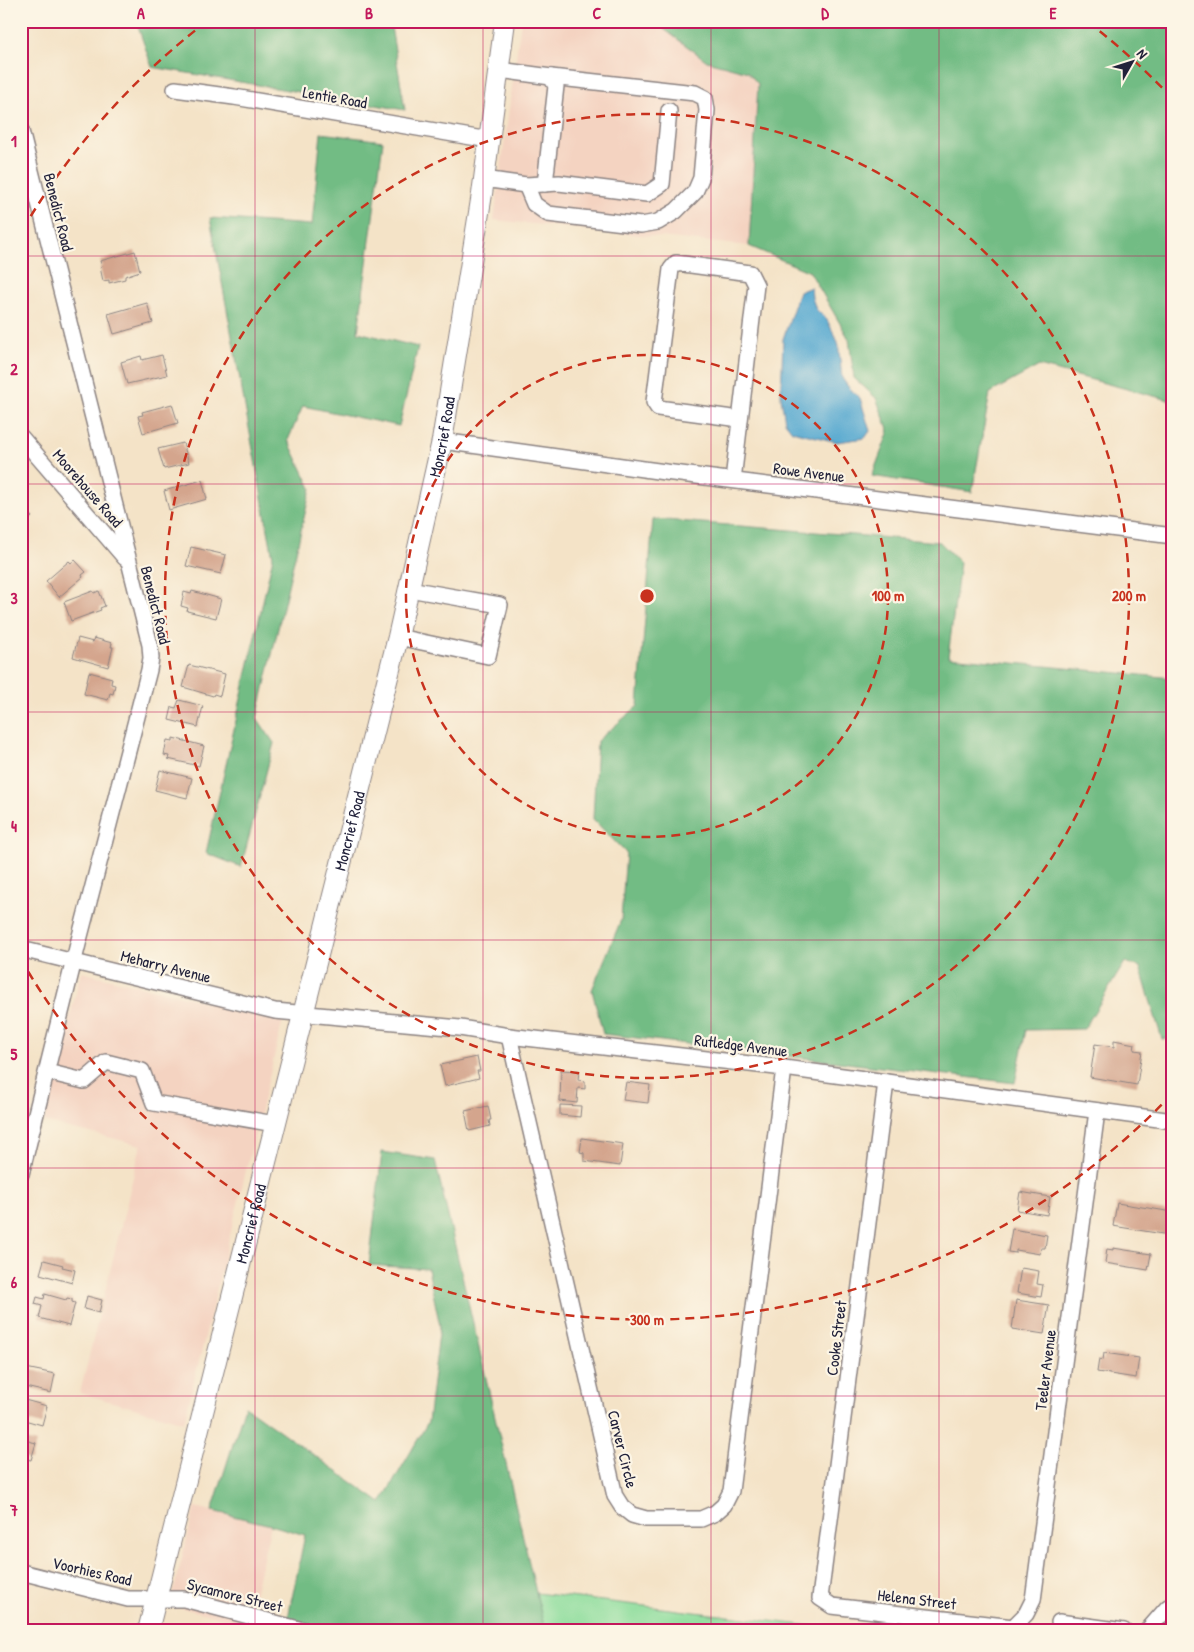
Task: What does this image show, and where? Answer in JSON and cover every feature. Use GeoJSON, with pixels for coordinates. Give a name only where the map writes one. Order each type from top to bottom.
{"type":"FeatureCollection","features":[{"type":"Feature","properties":{"kind":"main road","name":"Moncrief Road"},"geometry":{"type":"LineString","coordinates":[[148,1631],[398,637],[442,442],[484,179],[505,21]]}},
{"type":"Feature","properties":{"kind":"street"},"geometry":{"type":"LineString","coordinates":[[499,70],[696,93],[706,98],[707,110],[702,178],[695,192],[676,211],[658,222],[641,225],[548,214],[534,204],[526,185]]}},
{"type":"Feature","properties":{"kind":"street"},"geometry":{"type":"LineString","coordinates":[[545,184],[556,86],[551,77]]}},
{"type":"Feature","properties":{"kind":"street","name":"Lentie Road"},"geometry":{"type":"LineString","coordinates":[[176,89],[489,140]]}},
{"type":"Feature","properties":{"kind":"street"},"geometry":{"type":"LineString","coordinates":[[484,179],[526,185],[559,183],[647,194],[662,184],[669,111]]}},
{"type":"Feature","properties":{"kind":"street","name":"Benedict Road"},"geometry":{"type":"LineString","coordinates":[[21,131],[150,645],[150,664],[21,1174]]}},
{"type":"Feature","properties":{"kind":"street"},"geometry":{"type":"LineString","coordinates":[[733,480],[756,285],[750,273],[676,263],[671,269],[654,402],[658,408],[740,419]]}},
{"type":"Feature","properties":{"kind":"street","name":"Moorehouse Road"},"geometry":{"type":"LineString","coordinates":[[21,437],[128,562]]}},
{"type":"Feature","properties":{"kind":"street","name":"Rowe Avenue"},"geometry":{"type":"LineString","coordinates":[[442,442],[1173,536]]}},
{"type":"Feature","properties":{"kind":"street"},"geometry":{"type":"LineString","coordinates":[[398,637],[488,656],[500,605],[409,589]]}},
{"type":"Feature","properties":{"kind":"street","name":"Meharry Avenue"},"geometry":{"type":"LineString","coordinates":[[21,949],[276,1010],[303,1012]]}},
{"type":"Feature","properties":{"kind":"street","name":"Rutledge Avenue"},"geometry":{"type":"LineString","coordinates":[[303,1012],[460,1028],[509,1036],[784,1068],[1173,1120]]}},
{"type":"Feature","properties":{"kind":"street","name":"Carver Circle"},"geometry":{"type":"LineString","coordinates":[[509,1036],[615,1496],[622,1507],[632,1516],[646,1519],[701,1519],[716,1513],[724,1505],[731,1492],[784,1068]]}},
{"type":"Feature","properties":{"kind":"street"},"geometry":{"type":"LineString","coordinates":[[47,1072],[84,1081],[106,1062],[142,1071],[154,1103],[275,1124]]}},
{"type":"Feature","properties":{"kind":"street","name":"Cooke Street"},"geometry":{"type":"LineString","coordinates":[[820,1598],[886,1082]]}},
{"type":"Feature","properties":{"kind":"street","name":"Teeler Avenue"},"geometry":{"type":"LineString","coordinates":[[1013,1628],[1026,1614],[1033,1600],[1097,1111]]}},
{"type":"Feature","properties":{"kind":"street","name":"Voorhies Road"},"geometry":{"type":"LineString","coordinates":[[21,1572],[128,1599],[156,1599]]}},
{"type":"Feature","properties":{"kind":"street","name":"Helena Street"},"geometry":{"type":"LineString","coordinates":[[820,1598],[832,1606],[1013,1628]]}},
{"type":"Feature","properties":{"kind":"street","name":"Sycamore Street"},"geometry":{"type":"LineString","coordinates":[[156,1599],[184,1599],[306,1631]]}},
{"type":"Feature","properties":{"kind":"street"},"geometry":{"type":"LineString","coordinates":[[1147,1631],[1168,1607],[1173,1608]]}},
{"type":"Feature","properties":{"kind":"street"},"geometry":{"type":"LineString","coordinates":[[1059,1622],[1124,1631]]}},
{"type":"Feature","properties":{"kind":"shaded area"},"geometry":{"type":"Polygon","coordinates":[[[521,21],[653,21],[707,61],[748,72],[758,84],[749,246],[494,220],[521,21]]]}},
{"type":"Feature","properties":{"kind":"shaded area"},"geometry":{"type":"Polygon","coordinates":[[[81,972],[283,1020],[184,1422],[80,1393],[141,1145],[44,1122],[81,972]]]}},
{"type":"Feature","properties":{"kind":"shaded area"},"geometry":{"type":"Polygon","coordinates":[[[195,1507],[271,1525],[247,1624],[170,1605],[195,1507]]]}},
{"type":"Feature","properties":{"kind":"green space"},"geometry":{"type":"Polygon","coordinates":[[[136,21],[390,21],[405,110],[152,67],[136,21]]]}},
{"type":"Feature","properties":{"kind":"green space"},"geometry":{"type":"Polygon","coordinates":[[[653,21],[1173,21],[1173,401],[1039,366],[990,393],[972,492],[872,476],[889,431],[876,398],[854,378],[849,339],[810,272],[749,246],[758,84],[748,72],[707,61],[653,21]]]}},
{"type":"Feature","properties":{"kind":"green space"},"geometry":{"type":"Polygon","coordinates":[[[321,133],[383,141],[358,332],[418,347],[399,426],[303,406],[288,440],[311,488],[257,718],[274,743],[241,867],[206,853],[273,557],[210,218],[312,225],[321,133]]]}},
{"type":"Feature","properties":{"kind":"green space"},"geometry":{"type":"Polygon","coordinates":[[[653,519],[940,542],[960,563],[948,657],[1173,678],[1173,1039],[1162,1039],[1140,967],[1125,962],[1084,1029],[1026,1030],[1015,1083],[603,1034],[592,990],[621,920],[626,853],[593,819],[597,741],[638,706],[653,519]]]}},
{"type":"Feature","properties":{"kind":"green space"},"geometry":{"type":"Polygon","coordinates":[[[382,1152],[435,1160],[545,1631],[332,1631],[288,1618],[305,1535],[212,1511],[245,1406],[381,1503],[428,1422],[440,1326],[428,1269],[369,1265],[382,1152]]]}},
{"type":"Feature","properties":{"kind":"green space"},"geometry":{"type":"Polygon","coordinates":[[[536,1593],[853,1631],[545,1631],[536,1593]]]}},
{"type":"Feature","properties":{"kind":"water"},"geometry":{"type":"Polygon","coordinates":[[[811,287],[816,309],[827,320],[838,342],[842,378],[860,398],[870,431],[865,438],[837,442],[792,431],[785,422],[781,397],[783,339],[799,292],[811,287]]]}},
{"type":"Feature","properties":{"kind":"building"},"geometry":{"type":"Polygon","coordinates":[[[135,251],[140,271],[125,276],[125,279],[109,283],[109,280],[103,281],[100,261],[135,251]]]}},
{"type":"Feature","properties":{"kind":"building"},"geometry":{"type":"Polygon","coordinates":[[[147,303],[153,323],[114,334],[108,314],[147,303]]]}},
{"type":"Feature","properties":{"kind":"building"},"geometry":{"type":"Polygon","coordinates":[[[162,355],[167,375],[127,384],[121,362],[141,356],[142,360],[162,355]]]}},
{"type":"Feature","properties":{"kind":"building"},"geometry":{"type":"Polygon","coordinates":[[[172,404],[178,423],[143,433],[138,416],[143,415],[142,412],[172,404]]]}},
{"type":"Feature","properties":{"kind":"building"},"geometry":{"type":"Polygon","coordinates":[[[183,443],[189,463],[164,469],[158,449],[183,443]]]}},
{"type":"Feature","properties":{"kind":"building"},"geometry":{"type":"Polygon","coordinates":[[[202,480],[207,499],[169,510],[164,491],[202,480]]]}},
{"type":"Feature","properties":{"kind":"building"},"geometry":{"type":"Polygon","coordinates":[[[21,504],[32,517],[21,526],[21,504]]]}},
{"type":"Feature","properties":{"kind":"building"},"geometry":{"type":"Polygon","coordinates":[[[191,547],[226,555],[221,574],[186,566],[191,547]]]}},
{"type":"Feature","properties":{"kind":"building"},"geometry":{"type":"Polygon","coordinates":[[[75,560],[86,572],[82,575],[83,577],[59,597],[46,581],[69,561],[71,563],[75,560]]]}},
{"type":"Feature","properties":{"kind":"building"},"geometry":{"type":"Polygon","coordinates":[[[93,591],[94,593],[99,591],[105,606],[100,608],[101,610],[71,621],[64,602],[93,591]]]}},
{"type":"Feature","properties":{"kind":"building"},"geometry":{"type":"Polygon","coordinates":[[[192,591],[221,599],[216,618],[187,611],[188,608],[181,606],[184,592],[191,594],[192,591]]]}},
{"type":"Feature","properties":{"kind":"building"},"geometry":{"type":"Polygon","coordinates":[[[78,638],[93,642],[94,638],[112,643],[111,647],[113,647],[108,667],[73,657],[78,638]]]}},
{"type":"Feature","properties":{"kind":"building"},"geometry":{"type":"Polygon","coordinates":[[[189,665],[225,674],[220,696],[214,694],[213,696],[183,687],[189,665]]]}},
{"type":"Feature","properties":{"kind":"building"},"geometry":{"type":"Polygon","coordinates":[[[89,672],[112,678],[111,684],[115,685],[113,694],[110,693],[108,700],[84,694],[89,672]]]}},
{"type":"Feature","properties":{"kind":"building"},"geometry":{"type":"Polygon","coordinates":[[[179,700],[203,706],[198,727],[169,720],[172,707],[176,708],[179,700]]]}},
{"type":"Feature","properties":{"kind":"building"},"geometry":{"type":"Polygon","coordinates":[[[173,738],[204,746],[199,766],[168,759],[169,756],[164,755],[167,740],[173,741],[173,738]]]}},
{"type":"Feature","properties":{"kind":"building"},"geometry":{"type":"Polygon","coordinates":[[[160,770],[192,778],[187,798],[155,790],[160,770]]]}},
{"type":"Feature","properties":{"kind":"building"},"geometry":{"type":"Polygon","coordinates":[[[1114,1040],[1135,1044],[1134,1050],[1142,1051],[1137,1085],[1090,1077],[1095,1044],[1114,1047],[1114,1040]]]}},
{"type":"Feature","properties":{"kind":"building"},"geometry":{"type":"Polygon","coordinates":[[[477,1057],[480,1071],[477,1071],[479,1078],[445,1086],[440,1065],[477,1057]]]}},
{"type":"Feature","properties":{"kind":"building"},"geometry":{"type":"Polygon","coordinates":[[[561,1070],[579,1071],[578,1080],[585,1081],[585,1089],[578,1088],[577,1103],[560,1101],[561,1070]]]}},
{"type":"Feature","properties":{"kind":"building"},"geometry":{"type":"Polygon","coordinates":[[[626,1082],[650,1085],[648,1103],[623,1100],[626,1082]]]}},
{"type":"Feature","properties":{"kind":"building"},"geometry":{"type":"Polygon","coordinates":[[[560,1105],[581,1106],[580,1117],[560,1115],[560,1105]]]}},
{"type":"Feature","properties":{"kind":"building"},"geometry":{"type":"Polygon","coordinates":[[[488,1106],[491,1120],[489,1120],[490,1126],[469,1131],[465,1111],[488,1106]]]}},
{"type":"Feature","properties":{"kind":"building"},"geometry":{"type":"Polygon","coordinates":[[[582,1138],[623,1144],[620,1166],[584,1161],[584,1153],[580,1152],[582,1138]]]}},
{"type":"Feature","properties":{"kind":"building"},"geometry":{"type":"Polygon","coordinates":[[[1020,1192],[1050,1197],[1047,1215],[1017,1210],[1020,1192]]]}},
{"type":"Feature","properties":{"kind":"building"},"geometry":{"type":"Polygon","coordinates":[[[1117,1203],[1173,1212],[1169,1235],[1113,1226],[1117,1203]]]}},
{"type":"Feature","properties":{"kind":"building"},"geometry":{"type":"Polygon","coordinates":[[[1012,1229],[1047,1235],[1045,1248],[1041,1248],[1040,1254],[1016,1250],[1016,1253],[1008,1252],[1012,1229]]]}},
{"type":"Feature","properties":{"kind":"building"},"geometry":{"type":"Polygon","coordinates":[[[1113,1248],[1151,1254],[1148,1270],[1105,1263],[1107,1249],[1113,1250],[1113,1248]]]}},
{"type":"Feature","properties":{"kind":"building"},"geometry":{"type":"Polygon","coordinates":[[[44,1260],[75,1270],[72,1283],[40,1274],[44,1260]]]}},
{"type":"Feature","properties":{"kind":"building"},"geometry":{"type":"Polygon","coordinates":[[[1021,1268],[1039,1271],[1037,1284],[1043,1285],[1041,1297],[1017,1293],[1021,1268]]]}},
{"type":"Feature","properties":{"kind":"building"},"geometry":{"type":"Polygon","coordinates":[[[45,1294],[66,1300],[67,1298],[72,1299],[72,1302],[75,1303],[69,1326],[39,1318],[42,1306],[35,1304],[37,1297],[44,1299],[45,1294]]]}},
{"type":"Feature","properties":{"kind":"building"},"geometry":{"type":"Polygon","coordinates":[[[87,1296],[102,1300],[99,1313],[84,1309],[87,1296]]]}},
{"type":"Feature","properties":{"kind":"building"},"geometry":{"type":"Polygon","coordinates":[[[1016,1300],[1049,1305],[1044,1334],[1012,1329],[1016,1300]]]}},
{"type":"Feature","properties":{"kind":"building"},"geometry":{"type":"Polygon","coordinates":[[[1104,1353],[1139,1358],[1136,1378],[1097,1372],[1099,1359],[1103,1360],[1104,1353]]]}},
{"type":"Feature","properties":{"kind":"building"},"geometry":{"type":"Polygon","coordinates":[[[21,1367],[55,1374],[51,1393],[21,1386],[21,1367]]]}},
{"type":"Feature","properties":{"kind":"building"},"geometry":{"type":"Polygon","coordinates":[[[21,1399],[47,1406],[42,1425],[21,1419],[21,1399]]]}},
{"type":"Feature","properties":{"kind":"building"},"geometry":{"type":"Polygon","coordinates":[[[21,1439],[36,1443],[31,1460],[21,1458],[21,1439]]]}}]}
